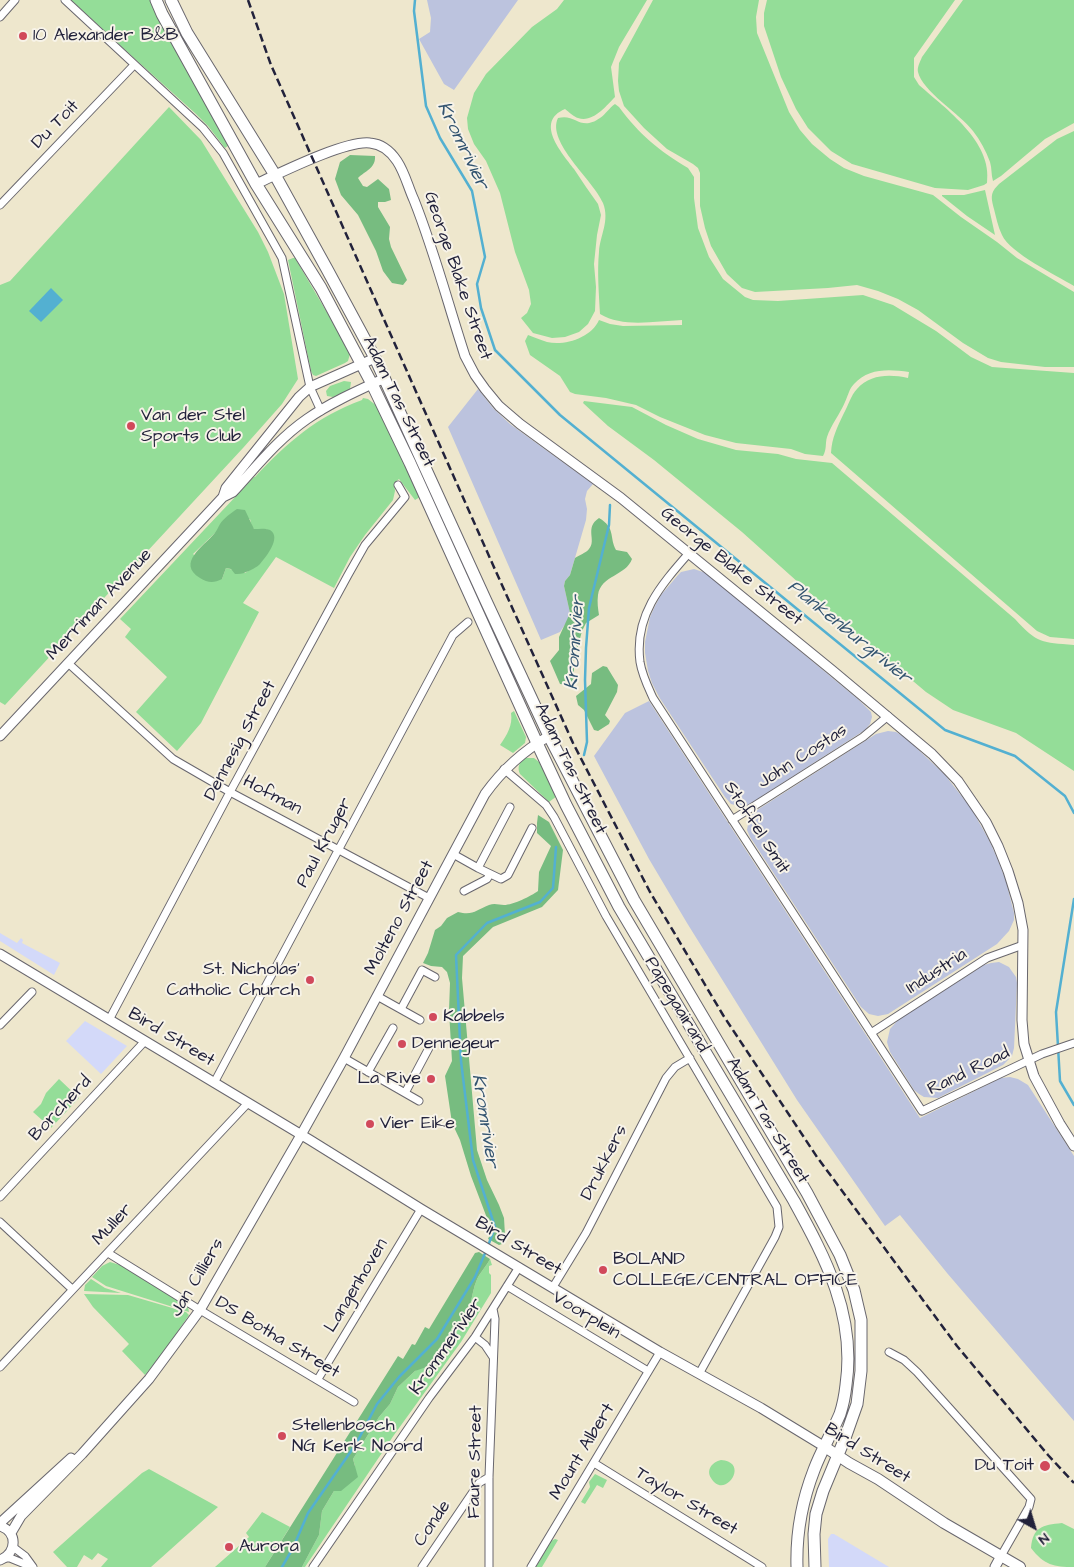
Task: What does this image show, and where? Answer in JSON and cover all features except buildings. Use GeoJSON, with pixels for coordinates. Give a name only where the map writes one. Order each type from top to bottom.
{"type":"FeatureCollection","features":[{"type":"Feature","properties":{"kind":"main road","name":"Adam Tas Street"},"geometry":{"type":"LineString","coordinates":[[156,0],[256,184],[321,288],[372,384],[410,463],[537,743],[619,907],[794,1201],[837,1290],[846,1328],[848,1362],[845,1394],[841,1413],[814,1469],[804,1500],[798,1536],[797,1567]]}},
{"type":"Feature","properties":{"kind":"main road","name":"Adam Tas Street"},"geometry":{"type":"LineString","coordinates":[[171,0],[187,33],[274,175],[375,358],[550,736],[634,900],[807,1193],[840,1255],[854,1290],[861,1320],[862,1371],[857,1404],[816,1514],[814,1534],[815,1567]]}},
{"type":"Feature","properties":{"kind":"main road"},"geometry":{"type":"LineString","coordinates":[[794,1201],[807,1193]]}},
{"type":"Feature","properties":{"kind":"main road","name":"Bird Street"},"geometry":{"type":"LineString","coordinates":[[825,1447],[944,1522],[1020,1567]]}},
{"type":"Feature","properties":{"kind":"street"},"geometry":{"type":"LineString","coordinates":[[0,17],[16,0]]}},
{"type":"Feature","properties":{"kind":"street"},"geometry":{"type":"LineString","coordinates":[[65,0],[203,128],[220,149],[282,258],[310,388],[320,411]]}},
{"type":"Feature","properties":{"kind":"street","name":"Du Toit"},"geometry":{"type":"LineString","coordinates":[[0,205],[134,65]]}},
{"type":"Feature","properties":{"kind":"street","name":"George Blake Street"},"geometry":{"type":"LineString","coordinates":[[256,184],[274,175],[358,143],[372,143],[388,150],[398,162],[406,177],[420,215],[464,356],[475,375],[499,406],[520,424],[621,498],[888,716],[932,754],[963,788],[986,822],[998,846],[1018,903],[1023,930],[1022,1020],[1024,1044],[1034,1076],[1074,1146]]}},
{"type":"Feature","properties":{"kind":"street","name":"Merriman Avenue"},"geometry":{"type":"LineString","coordinates":[[223,497],[226,488],[299,398],[310,388],[375,358]]}},
{"type":"Feature","properties":{"kind":"street","name":"Merriman Avenue"},"geometry":{"type":"LineString","coordinates":[[0,736],[223,497],[233,492],[290,432],[320,411],[385,378]]}},
{"type":"Feature","properties":{"kind":"street","name":"Dennesig Street"},"geometry":{"type":"LineString","coordinates":[[110,1020],[230,792],[365,545],[405,497],[398,485]]}},
{"type":"Feature","properties":{"kind":"street","name":"Stoffel Smit"},"geometry":{"type":"LineString","coordinates":[[689,553],[654,596],[643,621],[639,642],[640,663],[645,681],[653,698],[922,1111]]}},
{"type":"Feature","properties":{"kind":"street","name":"Paul Kruger"},"geometry":{"type":"LineString","coordinates":[[214,1083],[452,635],[468,622]]}},
{"type":"Feature","properties":{"kind":"street","name":"Hofman"},"geometry":{"type":"LineString","coordinates":[[68,663],[169,756],[230,792],[429,898]]}},
{"type":"Feature","properties":{"kind":"street","name":"John Costas"},"geometry":{"type":"LineString","coordinates":[[732,820],[863,737],[888,716]]}},
{"type":"Feature","properties":{"kind":"street","name":"Molteno Street"},"geometry":{"type":"LineString","coordinates":[[301,1135],[378,996],[485,794],[515,758],[550,736]]}},
{"type":"Feature","properties":{"kind":"street","name":"Papegaairand"},"geometry":{"type":"LineString","coordinates":[[504,770],[541,801],[554,817],[606,916],[774,1200],[779,1216],[779,1226],[775,1237],[699,1374]]}},
{"type":"Feature","properties":{"kind":"street"},"geometry":{"type":"LineString","coordinates":[[478,868],[510,808]]}},
{"type":"Feature","properties":{"kind":"street"},"geometry":{"type":"LineString","coordinates":[[453,854],[501,879],[508,874],[532,828]]}},
{"type":"Feature","properties":{"kind":"street"},"geometry":{"type":"LineString","coordinates":[[464,891],[487,879],[490,874]]}},
{"type":"Feature","properties":{"kind":"street","name":"Industria"},"geometry":{"type":"LineString","coordinates":[[871,1033],[987,958],[1023,946]]}},
{"type":"Feature","properties":{"kind":"street","name":"Bird Street"},"geometry":{"type":"LineString","coordinates":[[0,954],[660,1352],[761,1408],[825,1447]]}},
{"type":"Feature","properties":{"kind":"street"},"geometry":{"type":"LineString","coordinates":[[401,1009],[422,970],[434,977]]}},
{"type":"Feature","properties":{"kind":"street"},"geometry":{"type":"LineString","coordinates":[[0,1025],[32,992]]}},
{"type":"Feature","properties":{"kind":"street"},"geometry":{"type":"LineString","coordinates":[[378,996],[420,1020]]}},
{"type":"Feature","properties":{"kind":"street"},"geometry":{"type":"LineString","coordinates":[[368,1072],[394,1028]]}},
{"type":"Feature","properties":{"kind":"street","name":"Borcherd"},"geometry":{"type":"LineString","coordinates":[[0,1197],[145,1041]]}},
{"type":"Feature","properties":{"kind":"street","name":"Rand Road"},"geometry":{"type":"LineString","coordinates":[[922,1111],[1042,1054],[1072,1043]]}},
{"type":"Feature","properties":{"kind":"street"},"geometry":{"type":"LineString","coordinates":[[405,1092],[430,1046]]}},
{"type":"Feature","properties":{"kind":"street"},"geometry":{"type":"LineString","coordinates":[[344,1058],[420,1101]]}},
{"type":"Feature","properties":{"kind":"street","name":"Drukkers"},"geometry":{"type":"LineString","coordinates":[[553,1287],[586,1233],[666,1078],[675,1067],[690,1058]]}},
{"type":"Feature","properties":{"kind":"street","name":"Muller"},"geometry":{"type":"LineString","coordinates":[[0,1366],[248,1103]]}},
{"type":"Feature","properties":{"kind":"street","name":"Jan Cilliers"},"geometry":{"type":"LineString","coordinates":[[11,1533],[21,1516],[82,1454],[158,1368],[200,1310],[301,1135]]}},
{"type":"Feature","properties":{"kind":"street","name":"Langenhoven"},"geometry":{"type":"LineString","coordinates":[[318,1379],[421,1209]]}},
{"type":"Feature","properties":{"kind":"street"},"geometry":{"type":"LineString","coordinates":[[0,1222],[72,1290]]}},
{"type":"Feature","properties":{"kind":"street","name":"DS Botha Street"},"geometry":{"type":"LineString","coordinates":[[108,1253],[354,1402]]}},
{"type":"Feature","properties":{"kind":"street","name":"Krommerivier"},"geometry":{"type":"LineString","coordinates":[[313,1567],[429,1398],[475,1336],[519,1267]]}},
{"type":"Feature","properties":{"kind":"street","name":"Voorplein"},"geometry":{"type":"LineString","coordinates":[[507,1286],[648,1371]]}},
{"type":"Feature","properties":{"kind":"street","name":"Faure Street"},"geometry":{"type":"LineString","coordinates":[[489,1567],[495,1319],[493,1309]]}},
{"type":"Feature","properties":{"kind":"street"},"geometry":{"type":"LineString","coordinates":[[475,1336],[485,1345],[493,1357]]}},
{"type":"Feature","properties":{"kind":"street","name":"Mount Albert"},"geometry":{"type":"LineString","coordinates":[[531,1567],[660,1352]]}},
{"type":"Feature","properties":{"kind":"street"},"geometry":{"type":"LineString","coordinates":[[889,1352],[904,1360],[917,1372],[1031,1499],[1030,1507],[995,1567]]}},
{"type":"Feature","properties":{"kind":"street","name":"Jan Cilliers"},"geometry":{"type":"LineString","coordinates":[[0,1524],[107,1426]]}},
{"type":"Feature","properties":{"kind":"street","name":"Taylor Street"},"geometry":{"type":"LineString","coordinates":[[594,1464],[762,1567]]}},
{"type":"Feature","properties":{"kind":"street","name":"Conde"},"geometry":{"type":"LineString","coordinates":[[422,1567],[479,1483],[490,1477]]}},
{"type":"Feature","properties":{"kind":"street"},"geometry":{"type":"LineString","coordinates":[[0,1524],[8,1529],[14,1542],[10,1553],[3,1559]]}},
{"type":"Feature","properties":{"kind":"street"},"geometry":{"type":"LineString","coordinates":[[13,1547],[25,1556],[32,1567]]}},
{"type":"Feature","properties":{"kind":"street"},"geometry":{"type":"LineString","coordinates":[[3,1559],[10,1558],[32,1567]]}},
{"type":"Feature","properties":{"kind":"shaded area"},"geometry":{"type":"Polygon","coordinates":[[[427,0],[518,0],[454,90],[444,84],[419,39],[430,32],[431,18],[427,0]]]}},
{"type":"Feature","properties":{"kind":"shaded area"},"geometry":{"type":"Polygon","coordinates":[[[478,389],[493,408],[510,424],[593,484],[587,491],[585,499],[587,509],[586,520],[570,575],[565,581],[564,586],[570,613],[560,632],[541,640],[448,427],[478,389]]]}},
{"type":"Feature","properties":{"kind":"shaded area"},"geometry":{"type":"Polygon","coordinates":[[[694,569],[706,573],[871,712],[870,724],[865,730],[743,807],[731,804],[725,797],[659,697],[648,671],[645,642],[650,617],[661,595],[678,575],[681,572],[694,569]]]}},
{"type":"Feature","properties":{"kind":"shaded area"},"geometry":{"type":"Polygon","coordinates":[[[649,701],[920,1118],[1001,1078],[1010,1077],[1028,1085],[1074,1156],[1074,1421],[947,1273],[900,1215],[885,1226],[797,1100],[649,859],[594,756],[625,713],[649,701]]]}},
{"type":"Feature","properties":{"kind":"shaded area"},"geometry":{"type":"Polygon","coordinates":[[[888,731],[896,732],[906,738],[945,775],[971,808],[998,860],[1006,881],[1014,920],[1009,931],[997,944],[888,1014],[878,1016],[869,1014],[861,1007],[747,830],[749,819],[754,812],[876,734],[888,731]]]}},
{"type":"Feature","properties":{"kind":"shaded area"},"geometry":{"type":"Polygon","coordinates":[[[0,933],[17,943],[21,938],[23,940],[22,943],[60,963],[54,975],[0,941],[0,933]]]}},
{"type":"Feature","properties":{"kind":"shaded area"},"geometry":{"type":"Polygon","coordinates":[[[999,962],[1009,967],[1016,977],[1017,983],[1012,1056],[1003,1065],[938,1098],[924,1097],[914,1090],[890,1052],[887,1042],[890,1029],[898,1020],[984,965],[999,962]]]}},
{"type":"Feature","properties":{"kind":"shaded area"},"geometry":{"type":"Polygon","coordinates":[[[85,1021],[127,1046],[101,1074],[66,1041],[85,1021]]]}},
{"type":"Feature","properties":{"kind":"shaded area"},"geometry":{"type":"Polygon","coordinates":[[[831,1534],[889,1567],[829,1567],[828,1539],[831,1534]]]}},
{"type":"Feature","properties":{"kind":"green space"},"geometry":{"type":"Polygon","coordinates":[[[71,0],[152,0],[229,145],[225,148],[196,114],[71,0]]]}},
{"type":"Feature","properties":{"kind":"green space"},"geometry":{"type":"Polygon","coordinates":[[[564,0],[647,0],[619,47],[611,67],[615,97],[599,113],[589,118],[584,119],[573,116],[565,109],[556,115],[552,122],[553,138],[598,204],[601,215],[594,264],[596,287],[595,311],[588,324],[579,332],[565,337],[552,338],[533,333],[521,318],[527,313],[531,304],[529,290],[515,252],[500,193],[486,161],[474,144],[468,129],[467,118],[474,93],[486,74],[532,27],[557,9],[564,0]]]}},
{"type":"Feature","properties":{"kind":"green space"},"geometry":{"type":"Polygon","coordinates":[[[653,0],[759,0],[756,17],[757,33],[789,112],[800,130],[812,144],[844,168],[864,176],[933,195],[1017,258],[1074,292],[1074,367],[1045,367],[1001,362],[988,358],[963,343],[918,310],[898,299],[857,285],[755,292],[742,288],[727,274],[711,246],[700,206],[700,173],[698,168],[667,149],[644,128],[624,106],[619,91],[619,63],[653,0]]]}},
{"type":"Feature","properties":{"kind":"green space"},"geometry":{"type":"Polygon","coordinates":[[[767,0],[955,0],[914,58],[914,77],[919,85],[954,116],[975,140],[983,154],[987,168],[987,183],[968,190],[935,188],[852,164],[831,151],[808,128],[796,109],[781,77],[764,26],[767,0]]]}},
{"type":"Feature","properties":{"kind":"green space"},"geometry":{"type":"Polygon","coordinates":[[[963,0],[1074,0],[1074,123],[1045,139],[993,181],[990,162],[976,134],[926,87],[918,72],[918,66],[922,57],[963,0]]]}},
{"type":"Feature","properties":{"kind":"green space"},"geometry":{"type":"Polygon","coordinates":[[[615,104],[650,141],[688,168],[694,177],[694,198],[698,228],[709,257],[723,279],[745,297],[753,300],[778,301],[863,295],[893,305],[936,331],[971,357],[992,367],[1074,373],[1074,639],[1050,637],[1037,631],[831,453],[832,442],[837,428],[851,397],[857,389],[868,380],[881,376],[908,378],[909,372],[886,370],[872,372],[854,384],[829,433],[823,456],[805,454],[791,449],[736,443],[705,435],[636,405],[606,398],[575,394],[570,392],[560,376],[530,355],[525,341],[528,335],[547,342],[569,342],[590,332],[599,320],[623,326],[682,325],[682,320],[629,322],[619,321],[600,314],[598,260],[605,222],[605,210],[598,194],[565,150],[556,128],[558,118],[569,118],[583,123],[593,122],[615,104]]]}},
{"type":"Feature","properties":{"kind":"green space","name":"Van der Stel Sports Club"},"geometry":{"type":"Polygon","coordinates":[[[169,107],[201,140],[258,232],[268,252],[284,294],[298,379],[282,404],[243,448],[5,705],[0,702],[0,285],[10,281],[169,107]]]}},
{"type":"Feature","properties":{"kind":"green space"},"geometry":{"type":"Polygon","coordinates":[[[1074,131],[1074,286],[1045,270],[1007,242],[999,229],[992,198],[994,190],[999,184],[1057,139],[1074,131]]]}},
{"type":"Feature","properties":{"kind":"green space"},"geometry":{"type":"Polygon","coordinates":[[[350,155],[375,156],[374,164],[358,178],[363,186],[367,187],[378,179],[389,189],[391,200],[378,202],[378,207],[390,227],[389,239],[391,247],[407,280],[403,285],[392,283],[383,271],[376,251],[358,215],[341,195],[335,179],[340,162],[350,155]]]}},
{"type":"Feature","properties":{"kind":"green space"},"geometry":{"type":"Polygon","coordinates":[[[985,190],[995,235],[942,196],[964,195],[985,190]]]}},
{"type":"Feature","properties":{"kind":"green space"},"geometry":{"type":"Polygon","coordinates":[[[295,258],[350,354],[348,361],[345,363],[316,376],[311,371],[288,260],[295,258]]]}},
{"type":"Feature","properties":{"kind":"green space"},"geometry":{"type":"Polygon","coordinates":[[[344,381],[351,382],[350,389],[333,397],[327,396],[326,391],[330,386],[344,381]]]}},
{"type":"Feature","properties":{"kind":"green space"},"geometry":{"type":"Polygon","coordinates":[[[363,398],[368,399],[377,406],[420,497],[415,500],[399,479],[394,483],[393,500],[350,557],[334,588],[276,557],[243,603],[259,612],[201,723],[177,751],[136,712],[167,677],[125,637],[131,629],[120,619],[254,477],[291,442],[331,414],[363,398]],[[250,519],[215,533],[193,554],[222,579],[226,568],[245,573],[262,560],[267,529],[254,529],[250,519]]]}},
{"type":"Feature","properties":{"kind":"green space"},"geometry":{"type":"Polygon","coordinates":[[[584,401],[632,407],[698,439],[736,450],[778,454],[796,459],[832,463],[1029,633],[1047,642],[1074,645],[1074,771],[1016,733],[953,710],[926,692],[838,618],[742,532],[654,460],[608,426],[583,403],[584,401]]]}},
{"type":"Feature","properties":{"kind":"green space"},"geometry":{"type":"Polygon","coordinates":[[[237,509],[245,510],[254,529],[268,529],[273,533],[274,542],[272,547],[260,564],[249,571],[235,574],[231,569],[226,568],[222,579],[211,582],[203,580],[193,572],[191,561],[199,549],[215,533],[220,524],[237,509]]]}},
{"type":"Feature","properties":{"kind":"green space"},"geometry":{"type":"Polygon","coordinates":[[[599,518],[608,525],[616,550],[627,552],[632,559],[625,569],[608,579],[600,588],[598,595],[599,615],[586,623],[582,631],[574,661],[574,679],[570,685],[560,684],[550,661],[559,650],[559,637],[570,613],[564,586],[565,581],[570,575],[575,558],[589,549],[592,542],[592,526],[599,518]]]}},
{"type":"Feature","properties":{"kind":"green space"},"geometry":{"type":"Polygon","coordinates":[[[603,666],[607,667],[618,685],[617,692],[605,715],[610,721],[609,724],[598,731],[594,730],[584,710],[578,705],[576,696],[591,684],[592,673],[603,666]]]}},
{"type":"Feature","properties":{"kind":"green space"},"geometry":{"type":"Polygon","coordinates":[[[514,711],[526,737],[525,743],[513,753],[500,745],[509,730],[511,713],[514,711]]]}},
{"type":"Feature","properties":{"kind":"green space"},"geometry":{"type":"Polygon","coordinates":[[[525,758],[534,758],[539,762],[557,796],[549,802],[520,774],[519,765],[525,758]]]}},
{"type":"Feature","properties":{"kind":"green space"},"geometry":{"type":"Polygon","coordinates":[[[538,815],[549,822],[563,850],[558,890],[542,907],[493,927],[463,956],[462,978],[477,1150],[487,1180],[504,1218],[505,1235],[502,1244],[499,1245],[488,1239],[491,1232],[490,1226],[460,1140],[452,1123],[445,1076],[452,1061],[449,1011],[450,983],[447,972],[442,967],[423,963],[435,930],[447,918],[458,912],[471,913],[491,904],[512,904],[538,891],[539,872],[551,846],[537,833],[538,815]]]}},
{"type":"Feature","properties":{"kind":"green space"},"geometry":{"type":"Polygon","coordinates":[[[59,1079],[79,1098],[51,1128],[33,1112],[41,1104],[46,1093],[59,1079]]]}},
{"type":"Feature","properties":{"kind":"green space"},"geometry":{"type":"Polygon","coordinates":[[[479,1252],[490,1259],[477,1279],[467,1313],[454,1325],[450,1337],[440,1347],[432,1365],[415,1371],[398,1387],[390,1404],[379,1417],[353,1459],[358,1477],[341,1491],[334,1491],[322,1511],[319,1535],[302,1567],[265,1567],[398,1356],[403,1359],[412,1344],[415,1345],[425,1327],[429,1329],[475,1253],[479,1252]]]}},
{"type":"Feature","properties":{"kind":"green space"},"geometry":{"type":"Polygon","coordinates":[[[490,1259],[492,1265],[489,1266],[491,1293],[461,1342],[394,1435],[305,1567],[302,1567],[319,1535],[322,1511],[334,1491],[339,1490],[348,1482],[355,1466],[353,1459],[379,1417],[390,1404],[398,1387],[415,1371],[436,1357],[440,1347],[450,1337],[454,1325],[465,1316],[477,1279],[490,1259]]]}},
{"type":"Feature","properties":{"kind":"green space"},"geometry":{"type":"Polygon","coordinates":[[[110,1262],[120,1265],[182,1303],[188,1307],[189,1312],[106,1286],[92,1277],[102,1266],[110,1262]]]}},
{"type":"Feature","properties":{"kind":"green space"},"geometry":{"type":"Polygon","coordinates":[[[91,1279],[105,1288],[121,1293],[84,1291],[85,1285],[91,1279]]]}},
{"type":"Feature","properties":{"kind":"green space"},"geometry":{"type":"Polygon","coordinates":[[[84,1294],[128,1295],[186,1312],[189,1315],[145,1375],[122,1351],[129,1344],[93,1307],[84,1294]]]}},
{"type":"Feature","properties":{"kind":"green space"},"geometry":{"type":"Polygon","coordinates":[[[721,1460],[730,1462],[734,1467],[732,1478],[728,1483],[722,1485],[716,1484],[709,1472],[713,1464],[721,1460]]]}},
{"type":"Feature","properties":{"kind":"green space"},"geometry":{"type":"Polygon","coordinates":[[[149,1469],[218,1507],[151,1567],[101,1567],[108,1559],[98,1553],[92,1560],[84,1555],[77,1567],[67,1567],[53,1552],[142,1473],[149,1469]]]}},
{"type":"Feature","properties":{"kind":"green space"},"geometry":{"type":"Polygon","coordinates":[[[595,1474],[607,1480],[603,1488],[597,1485],[585,1504],[581,1502],[590,1487],[589,1482],[595,1474]]]}},
{"type":"Feature","properties":{"kind":"green space"},"geometry":{"type":"Polygon","coordinates":[[[262,1512],[290,1527],[265,1567],[215,1567],[249,1537],[246,1533],[262,1512]]]}},
{"type":"Feature","properties":{"kind":"green space"},"geometry":{"type":"Polygon","coordinates":[[[1062,1523],[1074,1529],[1074,1567],[1050,1564],[1040,1558],[1031,1548],[1036,1531],[1044,1526],[1062,1523]]]}},
{"type":"Feature","properties":{"kind":"green space"},"geometry":{"type":"Polygon","coordinates":[[[558,1540],[542,1567],[536,1567],[551,1541],[558,1540]]]}},
{"type":"Feature","properties":{"kind":"water"},"geometry":{"type":"Polygon","coordinates":[[[51,288],[63,300],[41,322],[29,311],[51,288]]]}},
{"type":"Feature","properties":{"kind":"waterway","name":"Plankenburgrivier"},"geometry":{"type":"LineString","coordinates":[[415,0],[414,11],[426,106],[440,138],[472,191],[485,257],[477,284],[481,308],[495,350],[560,415],[945,730],[1015,756],[1065,796],[1074,813]]}},
{"type":"Feature","properties":{"kind":"waterway","name":"Kromrivier"},"geometry":{"type":"LineString","coordinates":[[584,755],[587,742],[585,680],[589,608],[609,525],[610,505]]}},
{"type":"Feature","properties":{"kind":"waterway","name":"Kromrivier"},"geometry":{"type":"LineString","coordinates":[[488,1246],[495,1227],[473,1160],[461,1061],[456,955],[487,923],[540,902],[553,888],[556,847]]}},
{"type":"Feature","properties":{"kind":"waterway","name":"Plankenburgrivier"},"geometry":{"type":"LineString","coordinates":[[1074,899],[1056,1012],[1060,1081],[1074,1105]]}},
{"type":"Feature","properties":{"kind":"waterway","name":"Kromrivier"},"geometry":{"type":"LineString","coordinates":[[282,1567],[293,1548],[308,1513],[356,1444],[377,1404],[399,1377],[437,1339],[475,1277],[486,1251]]}},
{"type":"Feature","properties":{"kind":"railway"},"geometry":{"type":"LineString","coordinates":[[248,0],[271,65],[573,743],[650,892],[723,1015],[817,1157],[957,1346],[1048,1455],[1074,1483]]}},
{"type":"Feature","properties":{"kind":"place","name":"10 Alexander B&B"},"geometry":{"type":"Point","coordinates":[23,36]}},
{"type":"Feature","properties":{"kind":"place","name":"Van der Stel Sports Club"},"geometry":{"type":"Point","coordinates":[131,426]}},
{"type":"Feature","properties":{"kind":"place","name":"St. Nicholas' Catholic Church"},"geometry":{"type":"Point","coordinates":[310,980]}},
{"type":"Feature","properties":{"kind":"place","name":"Kabbels"},"geometry":{"type":"Point","coordinates":[433,1017]}},
{"type":"Feature","properties":{"kind":"place","name":"Dennegeur"},"geometry":{"type":"Point","coordinates":[402,1044]}},
{"type":"Feature","properties":{"kind":"place","name":"La Rive"},"geometry":{"type":"Point","coordinates":[431,1079]}},
{"type":"Feature","properties":{"kind":"place","name":"Vier Eike"},"geometry":{"type":"Point","coordinates":[370,1124]}},
{"type":"Feature","properties":{"kind":"place","name":"BOLAND COLLEGE/CENTRAL OFFICE"},"geometry":{"type":"Point","coordinates":[603,1270]}},
{"type":"Feature","properties":{"kind":"place","name":"Stellenbosch NG Kerk Noord"},"geometry":{"type":"Point","coordinates":[282,1436]}},
{"type":"Feature","properties":{"kind":"place","name":"Du Toit"},"geometry":{"type":"Point","coordinates":[1045,1466]}},
{"type":"Feature","properties":{"kind":"place","name":"Aurora"},"geometry":{"type":"Point","coordinates":[229,1547]}}]}
